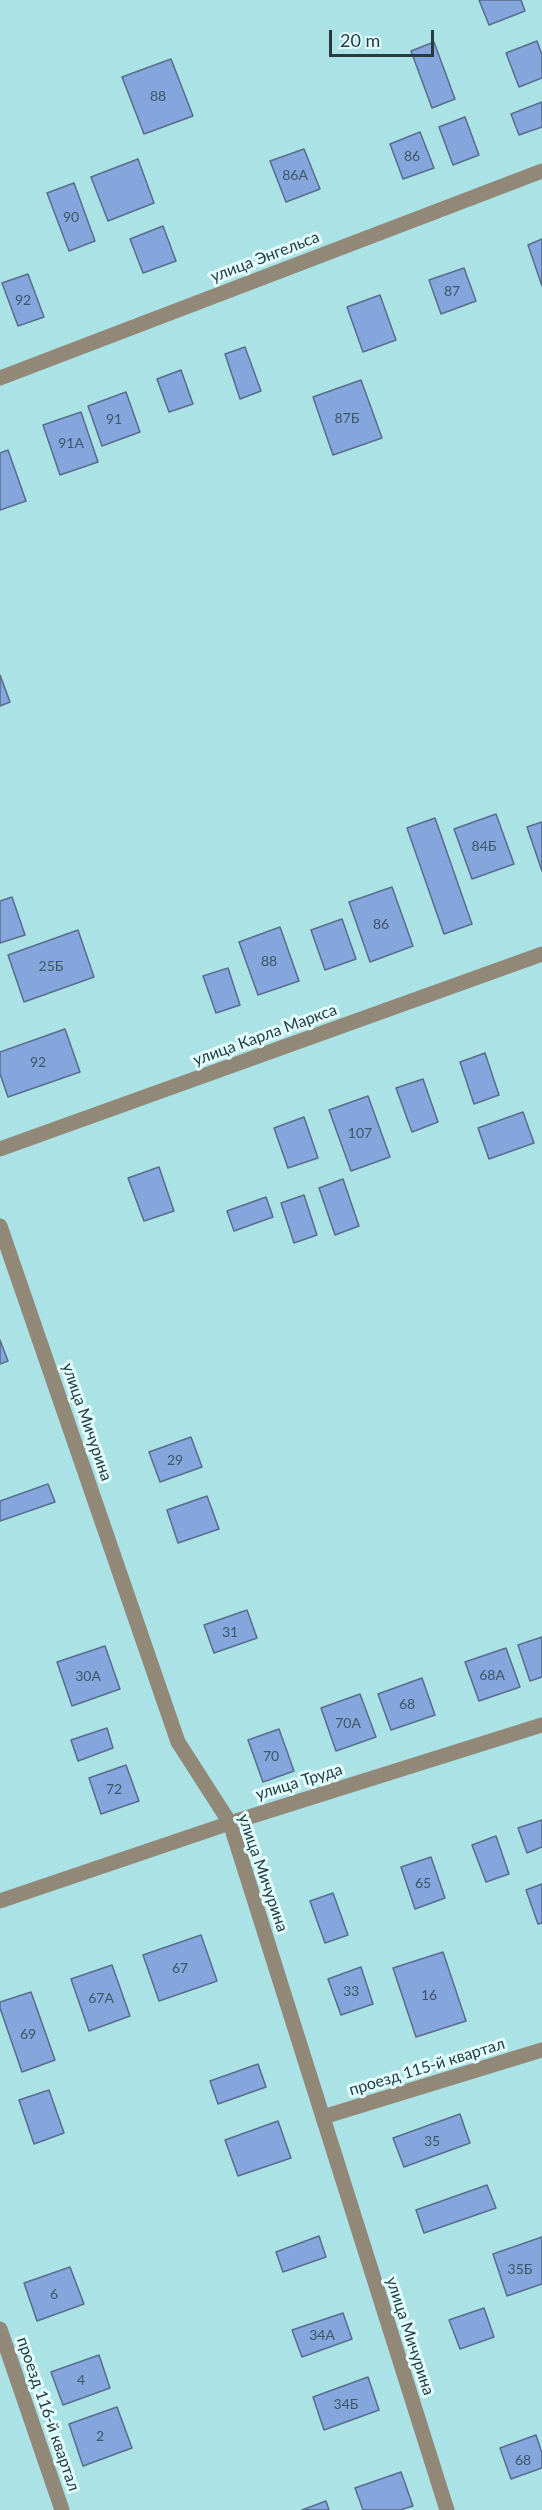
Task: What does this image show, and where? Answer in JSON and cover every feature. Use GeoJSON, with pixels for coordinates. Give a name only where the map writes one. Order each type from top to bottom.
{"type":"FeatureCollection","features":[{"type":"Feature","properties":{"kind":"street","name":"улица Энгельса"},"geometry":{"type":"LineString","coordinates":[[0,378],[542,171]]}},
{"type":"Feature","properties":{"kind":"street","name":"улица Карла Маркса"},"geometry":{"type":"LineString","coordinates":[[0,1149],[542,954]]}},
{"type":"Feature","properties":{"kind":"street","name":"улица Мичурина"},"geometry":{"type":"LineString","coordinates":[[0,1227],[178,1742],[230,1823],[447,2510]]}},
{"type":"Feature","properties":{"kind":"street","name":"улица Труда"},"geometry":{"type":"LineString","coordinates":[[0,1901],[230,1823],[542,1725]]}},
{"type":"Feature","properties":{"kind":"street","name":"проезд 115-й квартал"},"geometry":{"type":"LineString","coordinates":[[322,2117],[542,2050]]}},
{"type":"Feature","properties":{"kind":"street","name":"проезд 116-й квартал"},"geometry":{"type":"LineString","coordinates":[[0,2329],[62,2510]]}},
{"type":"Feature","properties":{"kind":"building"},"geometry":{"type":"Polygon","coordinates":[[[479,0],[521,0],[525,11],[489,25],[479,0]]]}},
{"type":"Feature","properties":{"kind":"building"},"geometry":{"type":"Polygon","coordinates":[[[537,41],[542,55],[542,78],[519,87],[506,53],[537,41]]]}},
{"type":"Feature","properties":{"kind":"building"},"geometry":{"type":"Polygon","coordinates":[[[434,42],[455,99],[432,108],[411,51],[434,42]]]}},
{"type":"Feature","properties":{"kind":"building"},"geometry":{"type":"Polygon","coordinates":[[[171,59],[193,116],[144,134],[122,77],[171,59]]]}},
{"type":"Feature","properties":{"kind":"building"},"geometry":{"type":"Polygon","coordinates":[[[542,102],[542,127],[519,135],[511,114],[542,102]]]}},
{"type":"Feature","properties":{"kind":"building"},"geometry":{"type":"Polygon","coordinates":[[[465,117],[479,155],[453,165],[439,127],[465,117]]]}},
{"type":"Feature","properties":{"kind":"building"},"geometry":{"type":"Polygon","coordinates":[[[420,132],[434,168],[403,179],[390,144],[420,132]]]}},
{"type":"Feature","properties":{"kind":"building"},"geometry":{"type":"Polygon","coordinates":[[[304,149],[320,189],[286,202],[270,161],[304,149]]]}},
{"type":"Feature","properties":{"kind":"building"},"geometry":{"type":"Polygon","coordinates":[[[138,159],[154,203],[108,221],[91,177],[138,159]]]}},
{"type":"Feature","properties":{"kind":"building"},"geometry":{"type":"Polygon","coordinates":[[[74,183],[95,241],[69,251],[47,193],[74,183]]]}},
{"type":"Feature","properties":{"kind":"building"},"geometry":{"type":"Polygon","coordinates":[[[163,226],[176,261],[143,273],[130,239],[163,226]]]}},
{"type":"Feature","properties":{"kind":"building"},"geometry":{"type":"Polygon","coordinates":[[[542,239],[542,286],[528,245],[542,239]]]}},
{"type":"Feature","properties":{"kind":"building"},"geometry":{"type":"Polygon","coordinates":[[[464,268],[476,301],[441,314],[429,280],[464,268]]]}},
{"type":"Feature","properties":{"kind":"building"},"geometry":{"type":"Polygon","coordinates":[[[28,274],[44,317],[18,326],[2,283],[28,274]]]}},
{"type":"Feature","properties":{"kind":"building"},"geometry":{"type":"Polygon","coordinates":[[[380,295],[396,340],[363,352],[347,307],[380,295]]]}},
{"type":"Feature","properties":{"kind":"building"},"geometry":{"type":"Polygon","coordinates":[[[245,347],[261,391],[240,399],[225,354],[245,347]]]}},
{"type":"Feature","properties":{"kind":"building"},"geometry":{"type":"Polygon","coordinates":[[[181,370],[193,404],[169,412],[157,379],[181,370]]]}},
{"type":"Feature","properties":{"kind":"building"},"geometry":{"type":"Polygon","coordinates":[[[361,380],[382,438],[333,455],[313,397],[361,380]]]}},
{"type":"Feature","properties":{"kind":"building"},"geometry":{"type":"Polygon","coordinates":[[[126,392],[140,432],[102,446],[88,406],[126,392]]]}},
{"type":"Feature","properties":{"kind":"building"},"geometry":{"type":"Polygon","coordinates":[[[81,412],[98,462],[60,475],[43,425],[81,412]]]}},
{"type":"Feature","properties":{"kind":"building"},"geometry":{"type":"Polygon","coordinates":[[[8,450],[26,501],[0,510],[0,453],[8,450]]]}},
{"type":"Feature","properties":{"kind":"building"},"geometry":{"type":"Polygon","coordinates":[[[0,675],[10,702],[0,706],[0,675]]]}},
{"type":"Feature","properties":{"kind":"building"},"geometry":{"type":"Polygon","coordinates":[[[496,814],[514,864],[472,879],[454,829],[496,814]]]}},
{"type":"Feature","properties":{"kind":"building"},"geometry":{"type":"Polygon","coordinates":[[[435,818],[472,924],[444,934],[407,828],[435,818]]]}},
{"type":"Feature","properties":{"kind":"building"},"geometry":{"type":"Polygon","coordinates":[[[542,822],[542,871],[527,827],[542,822]]]}},
{"type":"Feature","properties":{"kind":"building"},"geometry":{"type":"Polygon","coordinates":[[[392,887],[413,946],[370,962],[349,902],[392,887]]]}},
{"type":"Feature","properties":{"kind":"building"},"geometry":{"type":"Polygon","coordinates":[[[12,897],[25,935],[0,943],[0,901],[12,897]]]}},
{"type":"Feature","properties":{"kind":"building"},"geometry":{"type":"Polygon","coordinates":[[[342,919],[356,959],[325,970],[311,930],[342,919]]]}},
{"type":"Feature","properties":{"kind":"building"},"geometry":{"type":"Polygon","coordinates":[[[280,927],[299,981],[258,995],[239,942],[280,927]]]}},
{"type":"Feature","properties":{"kind":"building"},"geometry":{"type":"Polygon","coordinates":[[[78,930],[94,977],[24,1002],[8,955],[78,930]]]}},
{"type":"Feature","properties":{"kind":"building"},"geometry":{"type":"Polygon","coordinates":[[[228,968],[240,1005],[216,1013],[203,976],[228,968]]]}},
{"type":"Feature","properties":{"kind":"building"},"geometry":{"type":"Polygon","coordinates":[[[65,1029],[80,1072],[8,1097],[0,1074],[0,1052],[65,1029]]]}},
{"type":"Feature","properties":{"kind":"building"},"geometry":{"type":"Polygon","coordinates":[[[485,1053],[499,1095],[474,1104],[460,1062],[485,1053]]]}},
{"type":"Feature","properties":{"kind":"building"},"geometry":{"type":"Polygon","coordinates":[[[423,1079],[438,1122],[412,1132],[396,1088],[423,1079]]]}},
{"type":"Feature","properties":{"kind":"building"},"geometry":{"type":"Polygon","coordinates":[[[368,1096],[390,1157],[351,1171],[329,1110],[368,1096]]]}},
{"type":"Feature","properties":{"kind":"building"},"geometry":{"type":"Polygon","coordinates":[[[523,1112],[534,1143],[489,1159],[478,1128],[523,1112]]]}},
{"type":"Feature","properties":{"kind":"building"},"geometry":{"type":"Polygon","coordinates":[[[304,1117],[318,1158],[288,1168],[274,1128],[304,1117]]]}},
{"type":"Feature","properties":{"kind":"building"},"geometry":{"type":"Polygon","coordinates":[[[159,1167],[174,1211],[144,1221],[128,1178],[159,1167]]]}},
{"type":"Feature","properties":{"kind":"building"},"geometry":{"type":"Polygon","coordinates":[[[343,1179],[359,1226],[335,1235],[319,1188],[343,1179]]]}},
{"type":"Feature","properties":{"kind":"building"},"geometry":{"type":"Polygon","coordinates":[[[304,1195],[317,1235],[294,1243],[281,1203],[304,1195]]]}},
{"type":"Feature","properties":{"kind":"building"},"geometry":{"type":"Polygon","coordinates":[[[266,1197],[273,1217],[234,1231],[227,1211],[266,1197]]]}},
{"type":"Feature","properties":{"kind":"building"},"geometry":{"type":"Polygon","coordinates":[[[0,1340],[8,1361],[0,1364],[0,1340]]]}},
{"type":"Feature","properties":{"kind":"building"},"geometry":{"type":"Polygon","coordinates":[[[191,1437],[202,1467],[160,1482],[149,1452],[191,1437]]]}},
{"type":"Feature","properties":{"kind":"building"},"geometry":{"type":"Polygon","coordinates":[[[48,1484],[55,1502],[0,1521],[0,1501],[48,1484]]]}},
{"type":"Feature","properties":{"kind":"building"},"geometry":{"type":"Polygon","coordinates":[[[207,1496],[219,1529],[178,1543],[167,1510],[207,1496]]]}},
{"type":"Feature","properties":{"kind":"building"},"geometry":{"type":"Polygon","coordinates":[[[247,1610],[257,1638],[214,1653],[204,1625],[247,1610]]]}},
{"type":"Feature","properties":{"kind":"building"},"geometry":{"type":"Polygon","coordinates":[[[542,1637],[542,1677],[530,1681],[518,1645],[542,1637]]]}},
{"type":"Feature","properties":{"kind":"building"},"geometry":{"type":"Polygon","coordinates":[[[105,1646],[120,1689],[72,1706],[57,1662],[105,1646]]]}},
{"type":"Feature","properties":{"kind":"building"},"geometry":{"type":"Polygon","coordinates":[[[506,1648],[520,1687],[479,1701],[465,1662],[506,1648]]]}},
{"type":"Feature","properties":{"kind":"building"},"geometry":{"type":"Polygon","coordinates":[[[422,1678],[435,1715],[391,1730],[378,1694],[422,1678]]]}},
{"type":"Feature","properties":{"kind":"building"},"geometry":{"type":"Polygon","coordinates":[[[360,1694],[376,1737],[336,1751],[321,1708],[360,1694]]]}},
{"type":"Feature","properties":{"kind":"building"},"geometry":{"type":"Polygon","coordinates":[[[107,1728],[113,1748],[78,1761],[71,1740],[107,1728]]]}},
{"type":"Feature","properties":{"kind":"building"},"geometry":{"type":"Polygon","coordinates":[[[279,1729],[294,1771],[263,1782],[248,1740],[279,1729]]]}},
{"type":"Feature","properties":{"kind":"building"},"geometry":{"type":"Polygon","coordinates":[[[126,1765],[139,1801],[101,1814],[89,1778],[126,1765]]]}},
{"type":"Feature","properties":{"kind":"building"},"geometry":{"type":"Polygon","coordinates":[[[542,1820],[542,1847],[527,1853],[518,1828],[542,1820]]]}},
{"type":"Feature","properties":{"kind":"building"},"geometry":{"type":"Polygon","coordinates":[[[496,1836],[509,1874],[486,1882],[472,1845],[496,1836]]]}},
{"type":"Feature","properties":{"kind":"building"},"geometry":{"type":"Polygon","coordinates":[[[431,1857],[445,1898],[415,1909],[401,1867],[431,1857]]]}},
{"type":"Feature","properties":{"kind":"building"},"geometry":{"type":"Polygon","coordinates":[[[542,1884],[542,1923],[538,1924],[526,1890],[542,1884]]]}},
{"type":"Feature","properties":{"kind":"building"},"geometry":{"type":"Polygon","coordinates":[[[333,1893],[348,1935],[325,1943],[310,1901],[333,1893]]]}},
{"type":"Feature","properties":{"kind":"building"},"geometry":{"type":"Polygon","coordinates":[[[201,1935],[217,1981],[159,2001],[143,1955],[201,1935]]]}},
{"type":"Feature","properties":{"kind":"building"},"geometry":{"type":"Polygon","coordinates":[[[443,1952],[466,2021],[416,2037],[393,1968],[443,1952]]]}},
{"type":"Feature","properties":{"kind":"building"},"geometry":{"type":"Polygon","coordinates":[[[112,1965],[130,2016],[89,2031],[71,1979],[112,1965]]]}},
{"type":"Feature","properties":{"kind":"building"},"geometry":{"type":"Polygon","coordinates":[[[361,1967],[373,2004],[341,2015],[328,1979],[361,1967]]]}},
{"type":"Feature","properties":{"kind":"building"},"geometry":{"type":"Polygon","coordinates":[[[31,1992],[55,2060],[22,2072],[0,2002],[31,1992]]]}},
{"type":"Feature","properties":{"kind":"building"},"geometry":{"type":"Polygon","coordinates":[[[258,2064],[266,2087],[218,2104],[210,2081],[258,2064]]]}},
{"type":"Feature","properties":{"kind":"building"},"geometry":{"type":"Polygon","coordinates":[[[49,2090],[64,2133],[34,2144],[19,2100],[49,2090]]]}},
{"type":"Feature","properties":{"kind":"building"},"geometry":{"type":"Polygon","coordinates":[[[460,2114],[470,2143],[404,2167],[393,2138],[460,2114]]]}},
{"type":"Feature","properties":{"kind":"building"},"geometry":{"type":"Polygon","coordinates":[[[278,2121],[291,2158],[238,2176],[225,2140],[278,2121]]]}},
{"type":"Feature","properties":{"kind":"building"},"geometry":{"type":"Polygon","coordinates":[[[487,2185],[496,2208],[424,2233],[416,2210],[487,2185]]]}},
{"type":"Feature","properties":{"kind":"building"},"geometry":{"type":"Polygon","coordinates":[[[319,2236],[326,2257],[283,2272],[276,2252],[319,2236]]]}},
{"type":"Feature","properties":{"kind":"building"},"geometry":{"type":"Polygon","coordinates":[[[542,2237],[542,2284],[507,2296],[493,2254],[542,2237]]]}},
{"type":"Feature","properties":{"kind":"building"},"geometry":{"type":"Polygon","coordinates":[[[70,2267],[84,2304],[37,2321],[24,2283],[70,2267]]]}},
{"type":"Feature","properties":{"kind":"building"},"geometry":{"type":"Polygon","coordinates":[[[484,2308],[494,2337],[460,2349],[449,2320],[484,2308]]]}},
{"type":"Feature","properties":{"kind":"building"},"geometry":{"type":"Polygon","coordinates":[[[343,2313],[352,2339],[302,2357],[292,2330],[343,2313]]]}},
{"type":"Feature","properties":{"kind":"building"},"geometry":{"type":"Polygon","coordinates":[[[99,2355],[110,2388],[63,2405],[51,2372],[99,2355]]]}},
{"type":"Feature","properties":{"kind":"building"},"geometry":{"type":"Polygon","coordinates":[[[368,2377],[379,2410],[324,2430],[313,2397],[368,2377]]]}},
{"type":"Feature","properties":{"kind":"building"},"geometry":{"type":"Polygon","coordinates":[[[117,2407],[132,2448],[83,2466],[69,2424],[117,2407]]]}},
{"type":"Feature","properties":{"kind":"building"},"geometry":{"type":"Polygon","coordinates":[[[536,2435],[542,2453],[542,2468],[511,2479],[500,2448],[536,2435]]]}},
{"type":"Feature","properties":{"kind":"building"},"geometry":{"type":"Polygon","coordinates":[[[401,2472],[413,2506],[400,2510],[363,2510],[355,2488],[401,2472]]]}},
{"type":"Feature","properties":{"kind":"building"},"geometry":{"type":"Polygon","coordinates":[[[326,2501],[329,2510],[302,2510],[326,2501]]]}}]}
